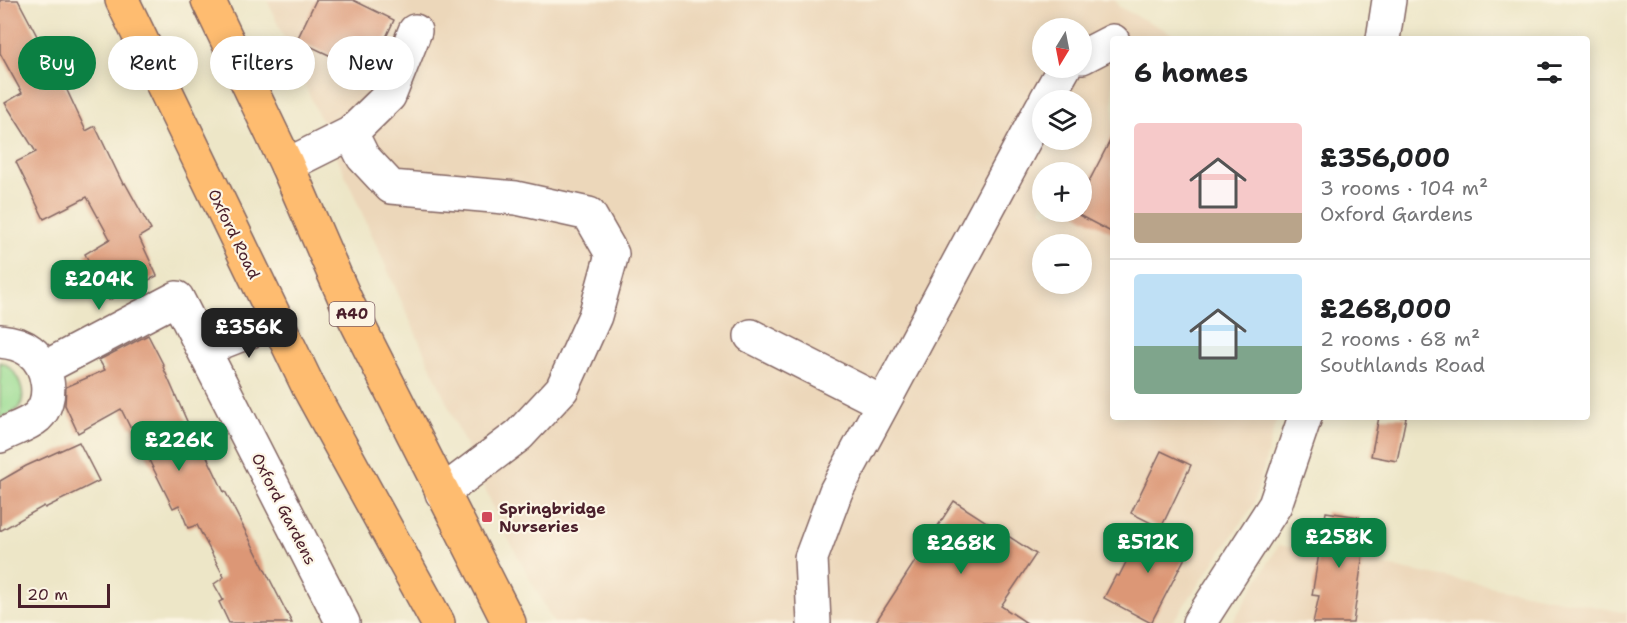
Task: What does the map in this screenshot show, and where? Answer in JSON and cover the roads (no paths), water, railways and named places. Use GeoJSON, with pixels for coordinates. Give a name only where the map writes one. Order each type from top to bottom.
{"type":"FeatureCollection","features":[{"type":"Feature","properties":{"kind":"highway","name":"Oxford Road"},"geometry":{"type":"LineString","coordinates":[[122,0],[309,388],[438,623]]}},
{"type":"Feature","properties":{"kind":"highway","name":"A40"},"geometry":{"type":"LineString","coordinates":[[208,0],[287,165],[346,301],[509,623]]}},
{"type":"Feature","properties":{"kind":"street"},"geometry":{"type":"LineString","coordinates":[[1383,36],[1389,0]]}},
{"type":"Feature","properties":{"kind":"street"},"geometry":{"type":"LineString","coordinates":[[287,165],[351,134],[389,96],[416,31]]}},
{"type":"Feature","properties":{"kind":"street"},"geometry":{"type":"LineString","coordinates":[[1092,52],[1110,43]]}},
{"type":"Feature","properties":{"kind":"street"},"geometry":{"type":"LineString","coordinates":[[814,623],[811,558],[836,491],[1032,126]]}},
{"type":"Feature","properties":{"kind":"street"},"geometry":{"type":"LineString","coordinates":[[351,134],[363,157],[390,187],[516,198],[589,214],[612,254],[595,316],[562,389],[519,435],[442,493]]}},
{"type":"Feature","properties":{"kind":"street","name":"Oxford Gardens"},"geometry":{"type":"LineString","coordinates":[[44,368],[177,298],[343,623]]}},
{"type":"Feature","properties":{"kind":"street"},"geometry":{"type":"LineString","coordinates":[[204,349],[276,321]]}},
{"type":"Feature","properties":{"kind":"street"},"geometry":{"type":"LineString","coordinates":[[751,336],[883,403]]}},
{"type":"Feature","properties":{"kind":"street"},"geometry":{"type":"LineString","coordinates":[[0,341],[15,342],[32,352],[44,368],[48,388],[46,405],[36,417],[0,436]]}},
{"type":"Feature","properties":{"kind":"street"},"geometry":{"type":"LineString","coordinates":[[1199,623],[1275,505],[1304,420]]}},
{"type":"Feature","properties":{"kind":"place","name":"Springbridge Nurseries"},"geometry":{"type":"Point","coordinates":[487,517]}}]}
